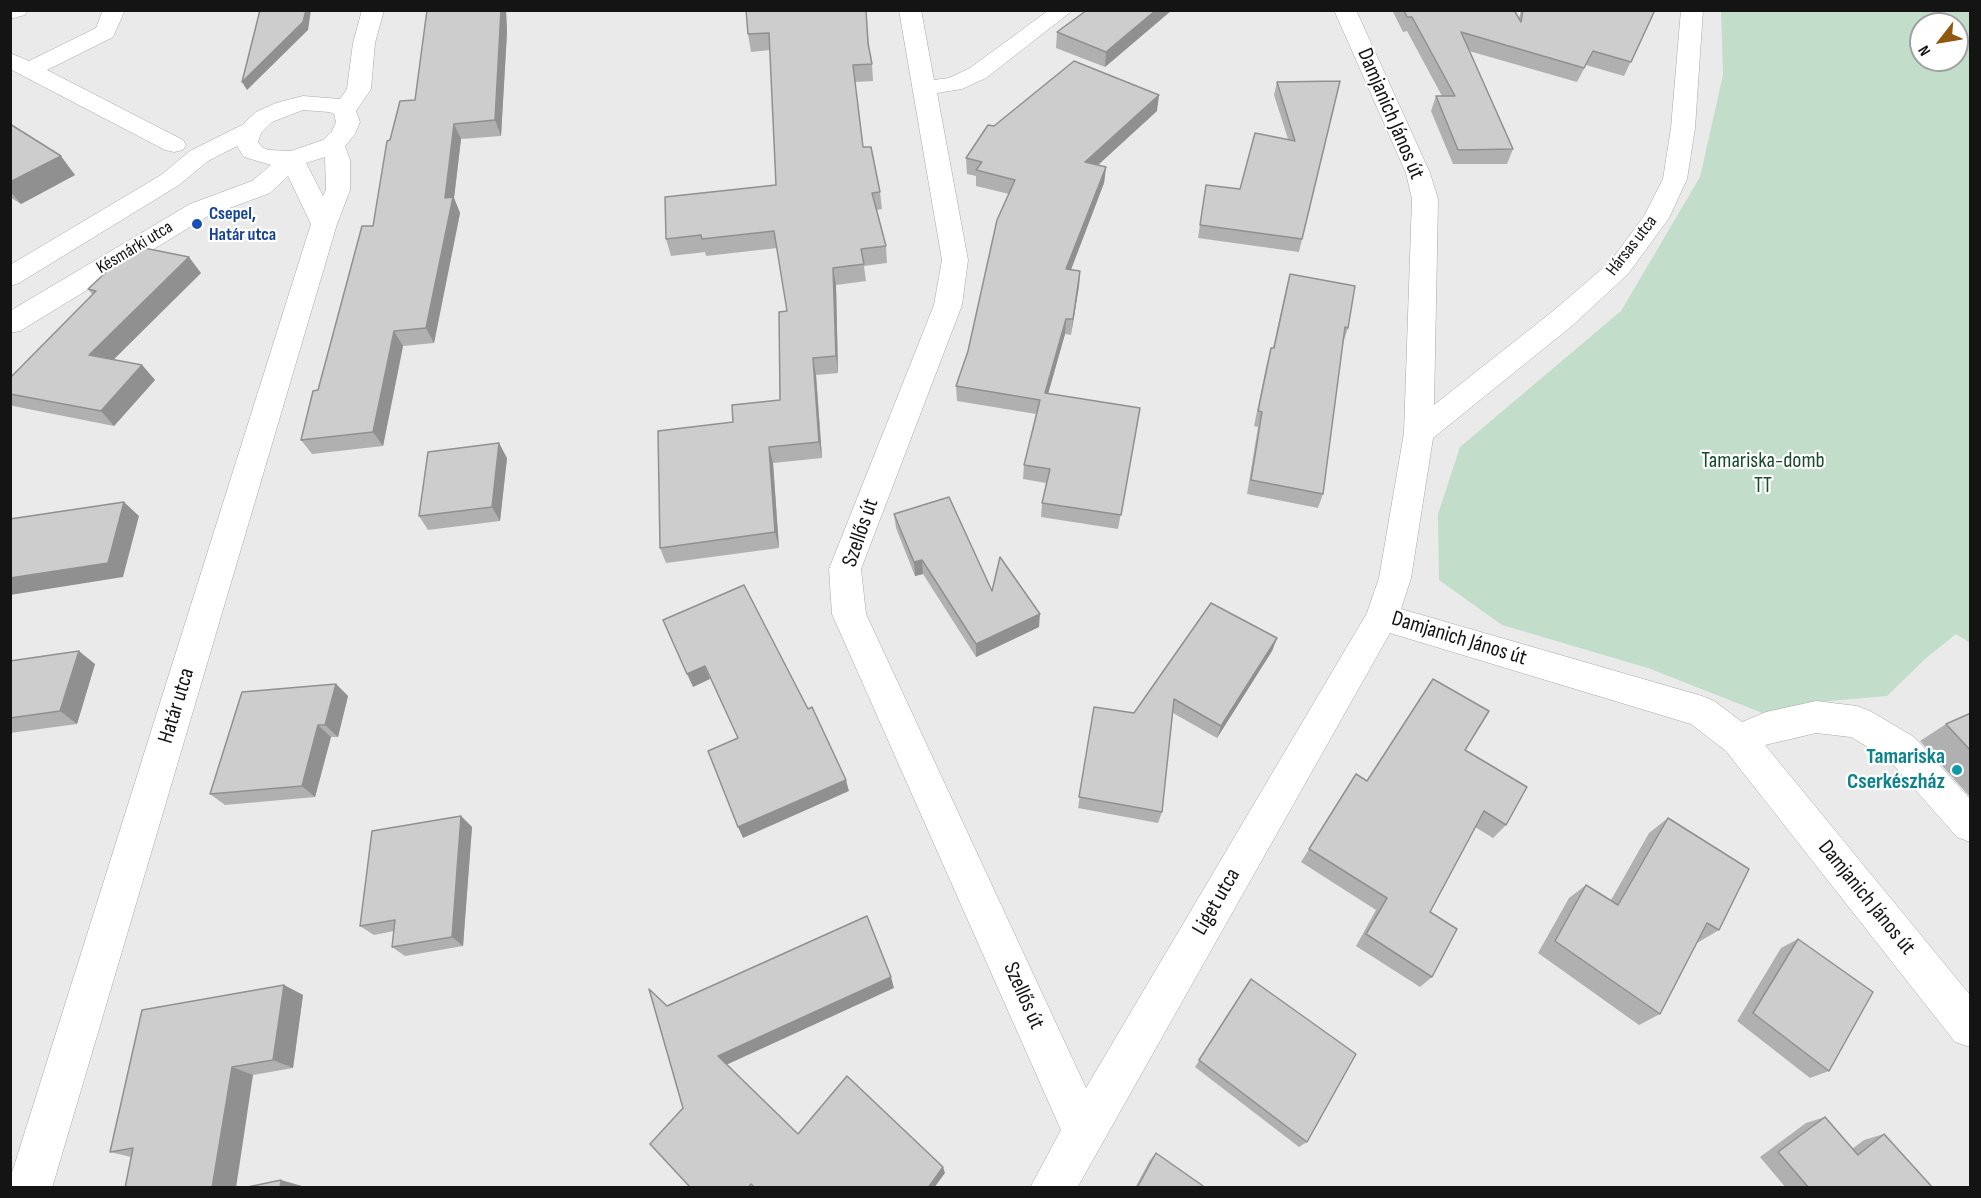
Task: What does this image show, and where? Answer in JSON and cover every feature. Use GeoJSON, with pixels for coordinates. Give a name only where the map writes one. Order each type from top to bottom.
{"type":"FeatureCollection","features":[{"type":"Feature","properties":{"kind":"street"},"geometry":{"type":"LineString","coordinates":[[10,14],[17,10]]}},
{"type":"Feature","properties":{"kind":"street"},"geometry":{"type":"LineString","coordinates":[[20,65],[105,32],[114,10]]}},
{"type":"Feature","properties":{"kind":"street"},"geometry":{"type":"LineString","coordinates":[[344,111],[359,89],[364,44],[373,10]]}},
{"type":"Feature","properties":{"kind":"street","name":"Szellős út"},"geometry":{"type":"LineString","coordinates":[[910,10],[926,88],[955,260],[948,304],[845,569],[849,614],[1084,1131]]}},
{"type":"Feature","properties":{"kind":"street"},"geometry":{"type":"LineString","coordinates":[[926,88],[954,84],[978,73],[1063,10]]}},
{"type":"Feature","properties":{"kind":"street","name":"Damjanich János út"},"geometry":{"type":"LineString","coordinates":[[1345,10],[1418,173],[1425,198],[1419,433],[1395,578],[1382,617],[1702,712],[1739,740],[1971,1027]]}},
{"type":"Feature","properties":{"kind":"street","name":"Hársas utca"},"geometry":{"type":"LineString","coordinates":[[1419,433],[1563,318],[1619,268],[1656,218],[1675,179],[1683,128],[1692,10]]}},
{"type":"Feature","properties":{"kind":"street"},"geometry":{"type":"LineString","coordinates":[[303,103],[349,67],[364,44]]}},
{"type":"Feature","properties":{"kind":"street"},"geometry":{"type":"LineString","coordinates":[[20,65],[174,145]]}},
{"type":"Feature","properties":{"kind":"street"},"geometry":{"type":"LineString","coordinates":[[303,103],[335,105],[344,111],[348,122],[343,134],[332,145],[292,159],[324,224]]}},
{"type":"Feature","properties":{"kind":"street","name":"Késmárki utca"},"geometry":{"type":"LineString","coordinates":[[10,277],[170,180],[199,156],[250,130],[264,117],[303,103]]}},
{"type":"Feature","properties":{"kind":"street"},"geometry":{"type":"LineString","coordinates":[[250,130],[246,142],[253,152],[264,157]]}},
{"type":"Feature","properties":{"kind":"street","name":"Határ utca"},"geometry":{"type":"LineString","coordinates":[[30,1188],[324,224],[338,190],[338,160],[332,145]]}},
{"type":"Feature","properties":{"kind":"street","name":"Késmárki utca"},"geometry":{"type":"LineString","coordinates":[[170,180],[264,157],[292,159]]}},
{"type":"Feature","properties":{"kind":"street","name":"Késmárki utca"},"geometry":{"type":"LineString","coordinates":[[10,324],[199,210],[261,187],[292,159]]}},
{"type":"Feature","properties":{"kind":"street","name":"Liget utca"},"geometry":{"type":"LineString","coordinates":[[1052,1188],[1382,617]]}},
{"type":"Feature","properties":{"kind":"street"},"geometry":{"type":"LineString","coordinates":[[1739,740],[1766,728],[1816,717],[1857,722],[1901,748],[1971,825]]}},
{"type":"Feature","properties":{"kind":"green space","name":"Tamariska-domb TT"},"geometry":{"type":"Polygon","coordinates":[[[1721,11],[1970,11],[1970,643],[1956,634],[1925,659],[1887,696],[1807,703],[1770,716],[1648,668],[1502,625],[1439,580],[1438,514],[1460,447],[1621,311],[1700,177],[1723,75],[1721,11]]]}},
{"type":"Feature","properties":{"kind":"building"},"geometry":{"type":"Polygon","coordinates":[[[260,10],[306,10],[303,22],[242,82],[260,10]]]}},
{"type":"Feature","properties":{"kind":"building"},"geometry":{"type":"Polygon","coordinates":[[[427,10],[501,10],[495,120],[454,124],[445,198],[453,197],[426,328],[394,331],[373,432],[301,440],[313,391],[318,390],[362,226],[373,226],[387,141],[390,140],[400,101],[415,100],[427,10]]]}},
{"type":"Feature","properties":{"kind":"building"},"geometry":{"type":"Polygon","coordinates":[[[746,10],[866,10],[872,64],[853,65],[863,147],[871,147],[880,192],[872,193],[886,246],[861,249],[864,264],[833,268],[836,356],[813,358],[819,442],[769,447],[775,532],[660,548],[658,431],[733,422],[732,405],[780,400],[779,312],[787,311],[774,231],[702,239],[701,235],[666,239],[665,197],[776,185],[769,33],[748,34],[746,10]]]}},
{"type":"Feature","properties":{"kind":"building"},"geometry":{"type":"Polygon","coordinates":[[[1087,10],[1156,10],[1106,52],[1057,32],[1087,10]]]}},
{"type":"Feature","properties":{"kind":"building"},"geometry":{"type":"Polygon","coordinates":[[[1404,10],[1514,10],[1521,22],[1523,10],[1655,10],[1631,62],[1593,51],[1584,68],[1461,32],[1513,149],[1458,150],[1436,96],[1455,96],[1412,17],[1407,17],[1404,10]]]}},
{"type":"Feature","properties":{"kind":"building"},"geometry":{"type":"Polygon","coordinates":[[[1074,61],[1159,95],[1085,162],[1106,167],[1066,269],[1080,271],[1073,319],[1066,319],[1045,393],[1140,408],[1121,515],[1042,503],[1050,469],[1024,465],[1040,400],[956,386],[968,351],[997,220],[1015,180],[976,170],[982,162],[966,158],[988,125],[994,126],[1074,61]]]}},
{"type":"Feature","properties":{"kind":"building"},"geometry":{"type":"Polygon","coordinates":[[[1340,81],[1302,239],[1200,225],[1206,185],[1240,189],[1255,133],[1295,141],[1277,82],[1340,81]]]}},
{"type":"Feature","properties":{"kind":"building"},"geometry":{"type":"Polygon","coordinates":[[[10,124],[61,156],[10,182],[10,124]]]}},
{"type":"Feature","properties":{"kind":"building"},"geometry":{"type":"Polygon","coordinates":[[[134,246],[189,257],[89,355],[142,365],[101,411],[10,394],[10,378],[96,291],[88,289],[134,246]]]}},
{"type":"Feature","properties":{"kind":"building"},"geometry":{"type":"Polygon","coordinates":[[[1290,274],[1355,286],[1348,328],[1345,327],[1323,494],[1251,480],[1262,412],[1258,411],[1290,274]]]}},
{"type":"Feature","properties":{"kind":"building"},"geometry":{"type":"Polygon","coordinates":[[[499,443],[492,507],[419,516],[428,452],[499,443]]]}},
{"type":"Feature","properties":{"kind":"building"},"geometry":{"type":"Polygon","coordinates":[[[949,497],[992,591],[1000,557],[1040,614],[976,644],[922,560],[914,562],[894,514],[949,497]]]}},
{"type":"Feature","properties":{"kind":"building"},"geometry":{"type":"Polygon","coordinates":[[[124,502],[108,563],[10,578],[10,519],[124,502]]]}},
{"type":"Feature","properties":{"kind":"building"},"geometry":{"type":"Polygon","coordinates":[[[744,585],[808,709],[812,707],[846,780],[738,827],[708,751],[738,738],[705,666],[687,674],[663,620],[744,585]]]}},
{"type":"Feature","properties":{"kind":"building"},"geometry":{"type":"Polygon","coordinates":[[[1211,603],[1277,638],[1221,726],[1174,699],[1162,812],[1079,797],[1094,707],[1134,713],[1211,603]]]}},
{"type":"Feature","properties":{"kind":"building"},"geometry":{"type":"Polygon","coordinates":[[[79,651],[60,711],[10,718],[10,661],[79,651]]]}},
{"type":"Feature","properties":{"kind":"building"},"geometry":{"type":"Polygon","coordinates":[[[1433,679],[1489,711],[1465,750],[1527,787],[1506,825],[1484,811],[1430,912],[1457,929],[1432,977],[1366,934],[1387,898],[1309,849],[1356,774],[1367,781],[1433,679]]]}},
{"type":"Feature","properties":{"kind":"building"},"geometry":{"type":"Polygon","coordinates":[[[336,684],[325,725],[318,725],[302,786],[210,794],[242,692],[336,684]]]}},
{"type":"Feature","properties":{"kind":"building"},"geometry":{"type":"Polygon","coordinates":[[[1971,713],[1971,751],[1946,724],[1971,713]]]}},
{"type":"Feature","properties":{"kind":"building"},"geometry":{"type":"Polygon","coordinates":[[[461,816],[452,937],[392,947],[395,920],[360,926],[372,831],[461,816]]]}},
{"type":"Feature","properties":{"kind":"building"},"geometry":{"type":"Polygon","coordinates":[[[1668,818],[1749,869],[1719,930],[1707,923],[1660,1014],[1555,941],[1586,885],[1618,905],[1668,818]]]}},
{"type":"Feature","properties":{"kind":"building"},"geometry":{"type":"Polygon","coordinates":[[[867,916],[891,977],[718,1056],[798,1134],[847,1076],[943,1167],[928,1188],[755,1188],[751,1184],[748,1188],[688,1188],[689,1186],[650,1144],[683,1108],[649,989],[667,1006],[867,916]]]}},
{"type":"Feature","properties":{"kind":"building"},"geometry":{"type":"Polygon","coordinates":[[[1798,939],[1873,992],[1829,1071],[1753,1013],[1798,939]]]}},
{"type":"Feature","properties":{"kind":"building"},"geometry":{"type":"Polygon","coordinates":[[[1251,979],[1356,1054],[1307,1142],[1199,1060],[1251,979]]]}},
{"type":"Feature","properties":{"kind":"building"},"geometry":{"type":"Polygon","coordinates":[[[284,985],[273,1060],[232,1067],[212,1188],[125,1188],[133,1148],[110,1152],[142,1010],[284,985]]]}},
{"type":"Feature","properties":{"kind":"building"},"geometry":{"type":"Polygon","coordinates":[[[1825,1117],[1858,1155],[1884,1134],[1933,1188],[1809,1188],[1778,1152],[1825,1117]]]}},
{"type":"Feature","properties":{"kind":"building"},"geometry":{"type":"Polygon","coordinates":[[[1156,1153],[1206,1188],[1137,1188],[1156,1153]]]}},
{"type":"Feature","properties":{"kind":"building"},"geometry":{"type":"Polygon","coordinates":[[[281,1180],[280,1188],[243,1188],[281,1180]]]}},
{"type":"Feature","properties":{"kind":"place","name":"Csepel, Határ utca"},"geometry":{"type":"Point","coordinates":[197,224]}},
{"type":"Feature","properties":{"kind":"place","name":"Tamariska Cserkészház"},"geometry":{"type":"Point","coordinates":[1957,770]}}]}
